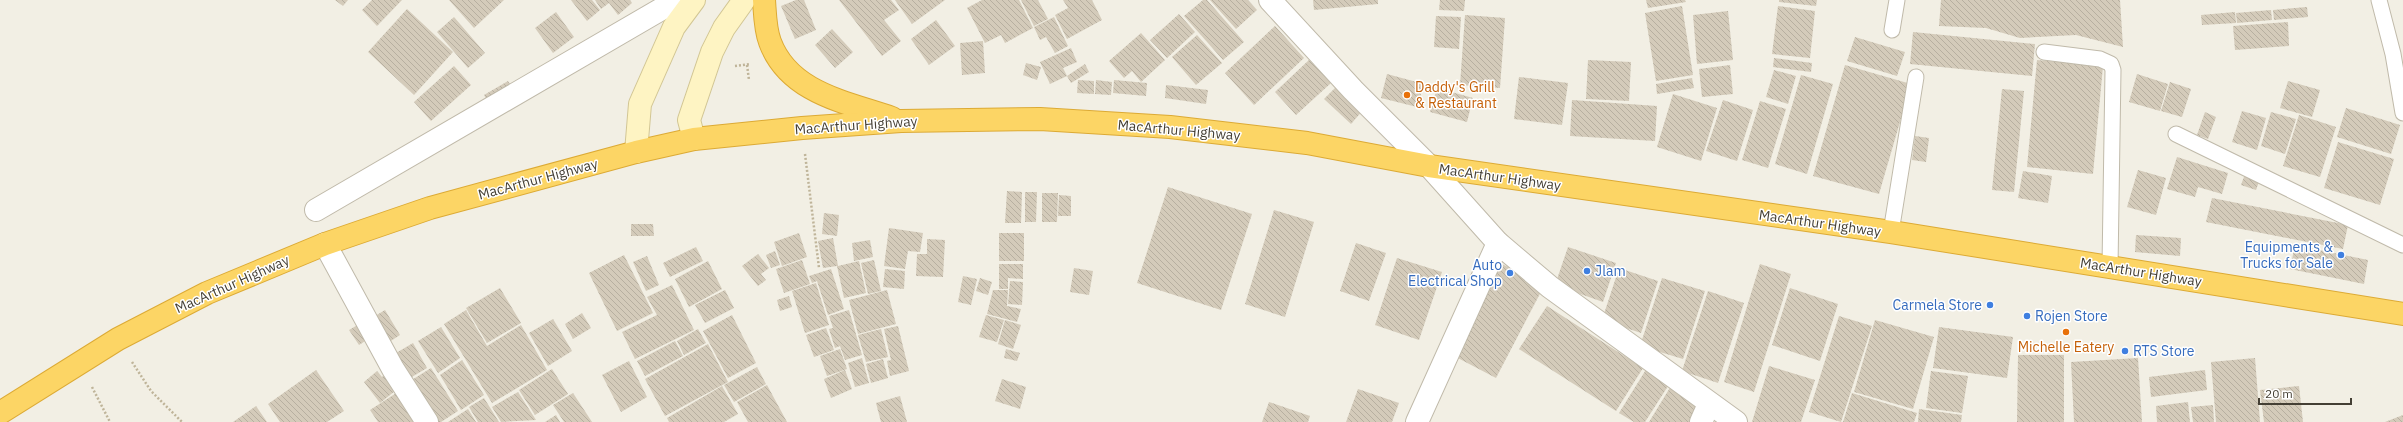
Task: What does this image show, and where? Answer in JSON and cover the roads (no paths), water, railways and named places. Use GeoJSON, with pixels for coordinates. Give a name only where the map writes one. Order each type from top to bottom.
{"type":"FeatureCollection","features":[{"type":"Feature","properties":{"kind":"highway"},"geometry":{"type":"LineString","coordinates":[[764,0],[770,41],[778,58],[789,72],[815,92],[901,121]]}},
{"type":"Feature","properties":{"kind":"highway","name":"MacArthur Highway"},"geometry":{"type":"LineString","coordinates":[[0,413],[118,339],[207,293],[325,244],[430,208],[636,152],[694,139],[802,128],[901,121],[1040,119],[1170,127],[1307,143],[1429,166],[1890,232],[2403,314]]}},
{"type":"Feature","properties":{"kind":"main road"},"geometry":{"type":"LineString","coordinates":[[636,152],[640,104],[674,27],[694,0]]}},
{"type":"Feature","properties":{"kind":"main road"},"geometry":{"type":"LineString","coordinates":[[694,139],[689,120],[712,52],[724,28],[744,0]]}},
{"type":"Feature","properties":{"kind":"street"},"geometry":{"type":"LineString","coordinates":[[316,210],[678,0]]}},
{"type":"Feature","properties":{"kind":"street"},"geometry":{"type":"LineString","coordinates":[[1270,0],[1353,90],[1429,166],[1498,243],[1705,413],[1736,422]]}},
{"type":"Feature","properties":{"kind":"street"},"geometry":{"type":"LineString","coordinates":[[1417,422],[1498,243]]}},
{"type":"Feature","properties":{"kind":"street"},"geometry":{"type":"LineString","coordinates":[[325,244],[393,369],[427,422]]}},
{"type":"Feature","properties":{"kind":"lane"},"geometry":{"type":"LineString","coordinates":[[1892,30],[1897,0]]}},
{"type":"Feature","properties":{"kind":"lane"},"geometry":{"type":"LineString","coordinates":[[2379,0],[2393,54],[2403,113]]}},
{"type":"Feature","properties":{"kind":"lane"},"geometry":{"type":"LineString","coordinates":[[2044,52],[2100,59],[2111,64],[2113,70],[2110,267]]}},
{"type":"Feature","properties":{"kind":"lane"},"geometry":{"type":"LineString","coordinates":[[1890,232],[1916,77]]}},
{"type":"Feature","properties":{"kind":"lane"},"geometry":{"type":"LineString","coordinates":[[2176,134],[2403,245]]}},
{"type":"Feature","properties":{"kind":"place","name":"Daddy's Grill & Restaurant"},"geometry":{"type":"Point","coordinates":[1407,95]}},
{"type":"Feature","properties":{"kind":"place","name":"Equipments & Trucks for Sale"},"geometry":{"type":"Point","coordinates":[2341,255]}},
{"type":"Feature","properties":{"kind":"place","name":"Jlam"},"geometry":{"type":"Point","coordinates":[1587,271]}},
{"type":"Feature","properties":{"kind":"place","name":"Auto Electrical Shop"},"geometry":{"type":"Point","coordinates":[1510,273]}},
{"type":"Feature","properties":{"kind":"place","name":"Carmela Store"},"geometry":{"type":"Point","coordinates":[1990,305]}},
{"type":"Feature","properties":{"kind":"place","name":"Rojen Store"},"geometry":{"type":"Point","coordinates":[2027,316]}},
{"type":"Feature","properties":{"kind":"place","name":"Michelle Eatery"},"geometry":{"type":"Point","coordinates":[2066,332]}},
{"type":"Feature","properties":{"kind":"place","name":"RTS Store"},"geometry":{"type":"Point","coordinates":[2125,351]}}]}
